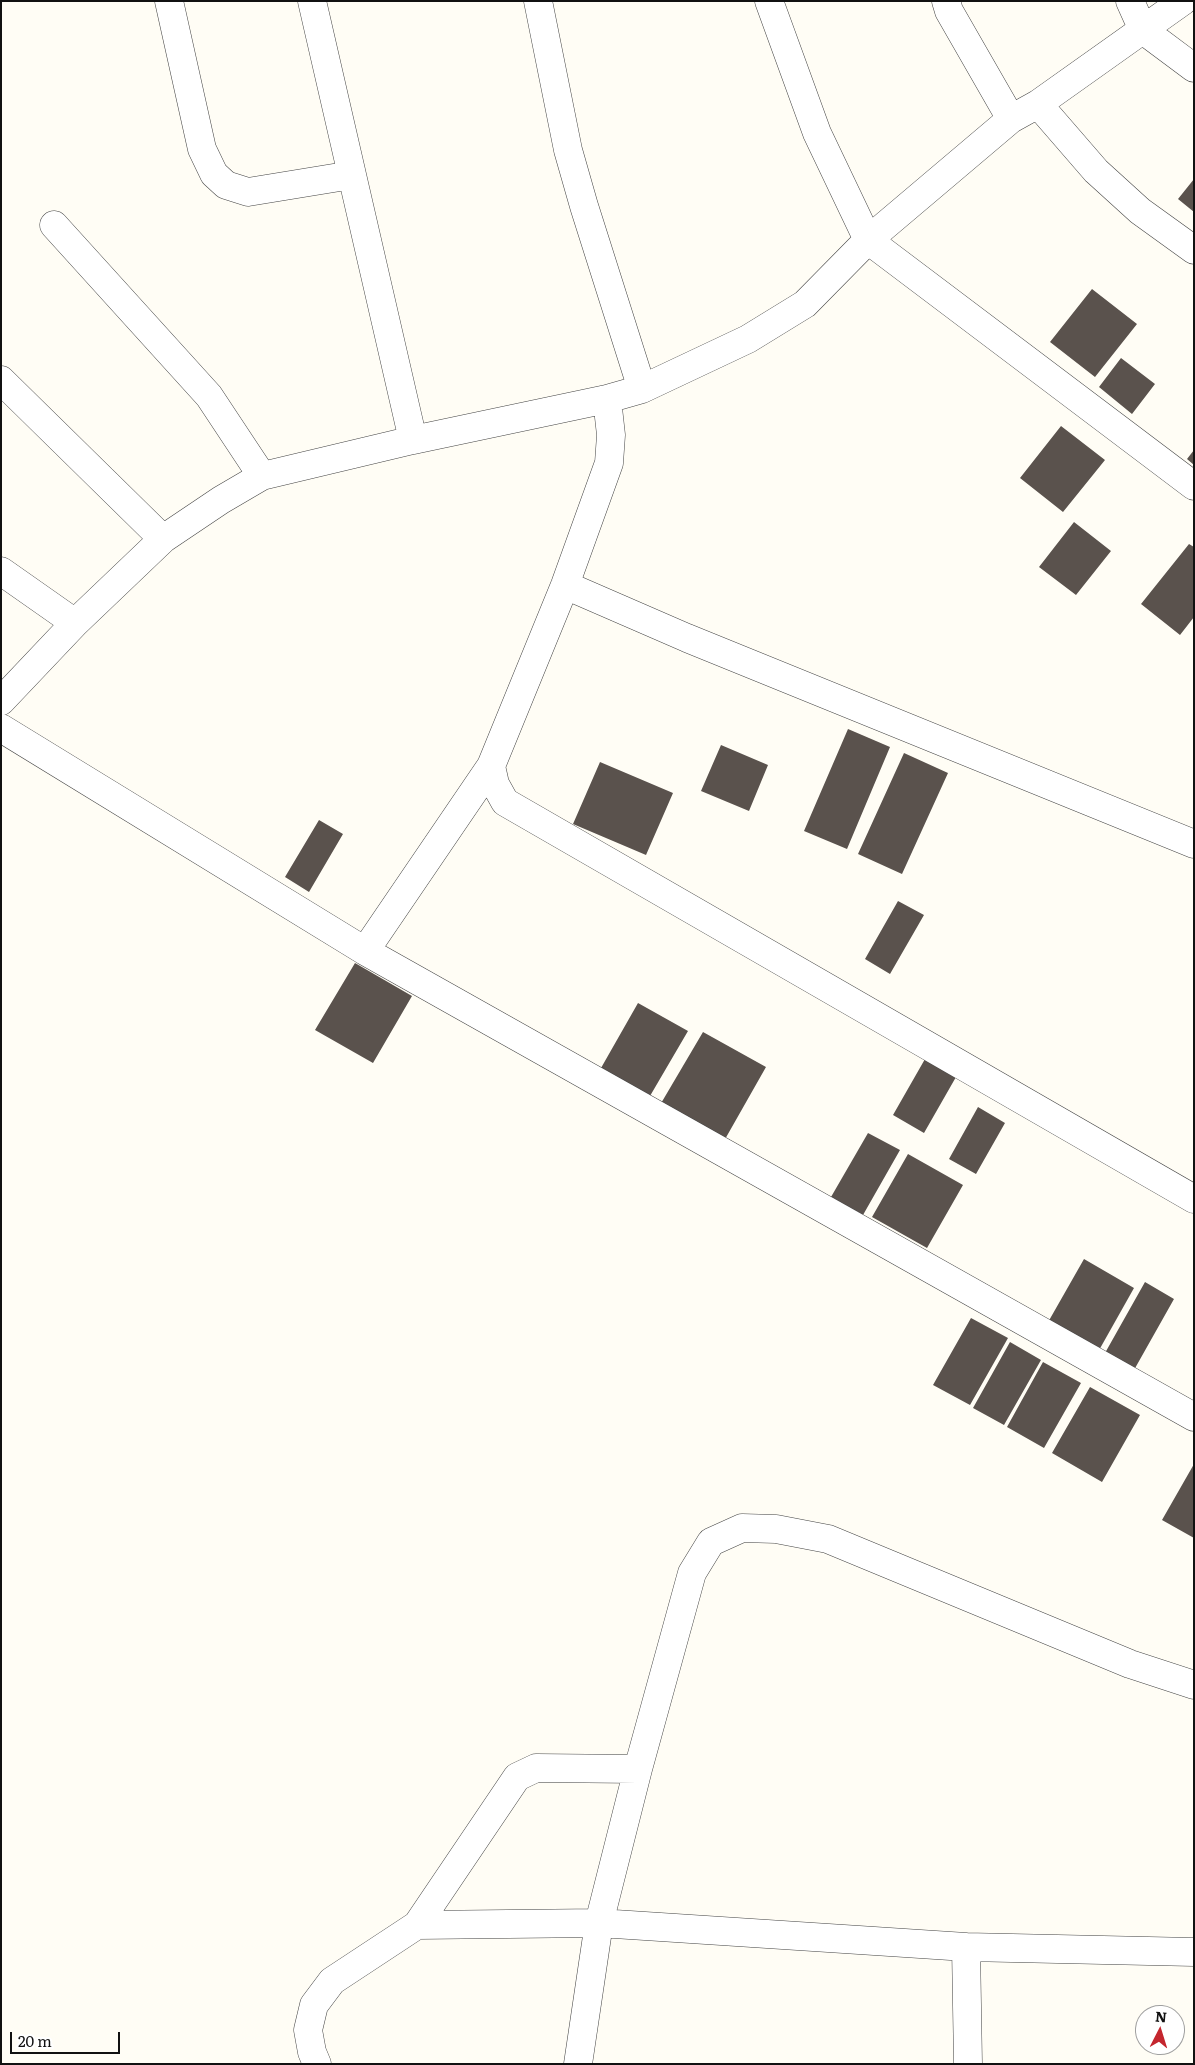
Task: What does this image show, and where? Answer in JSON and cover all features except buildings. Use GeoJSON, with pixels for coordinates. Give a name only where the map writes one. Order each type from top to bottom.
{"type":"FeatureCollection","features":[{"type":"Feature","properties":{"kind":"street"},"geometry":{"type":"LineString","coordinates":[[169,1],[202,149],[214,174],[226,185],[248,192],[352,175]]}},
{"type":"Feature","properties":{"kind":"street"},"geometry":{"type":"LineString","coordinates":[[312,1],[413,440]]}},
{"type":"Feature","properties":{"kind":"street"},"geometry":{"type":"LineString","coordinates":[[538,1],[568,150],[642,389]]}},
{"type":"Feature","properties":{"kind":"street"},"geometry":{"type":"LineString","coordinates":[[769,1],[817,133],[868,240],[1194,486]]}},
{"type":"Feature","properties":{"kind":"street"},"geometry":{"type":"LineString","coordinates":[[946,1],[949,11],[1011,119]]}},
{"type":"Feature","properties":{"kind":"street"},"geometry":{"type":"LineString","coordinates":[[1130,1],[1143,30],[1194,68]]}},
{"type":"Feature","properties":{"kind":"street"},"geometry":{"type":"LineString","coordinates":[[1,701],[75,623],[163,539],[221,500],[262,476],[413,440],[607,399],[642,389],[748,340],[805,304],[868,240],[1011,119],[1038,104],[1184,1]]}},
{"type":"Feature","properties":{"kind":"street"},"geometry":{"type":"LineString","coordinates":[[1038,104],[1096,171],[1140,211],[1194,250]]}},
{"type":"Feature","properties":{"kind":"street"},"geometry":{"type":"LineString","coordinates":[[54,225],[208,396],[262,476]]}},
{"type":"Feature","properties":{"kind":"street"},"geometry":{"type":"LineString","coordinates":[[1,380],[163,539]]}},
{"type":"Feature","properties":{"kind":"street"},"geometry":{"type":"LineString","coordinates":[[365,951],[492,766],[565,584],[609,463],[611,435],[607,399]]}},
{"type":"Feature","properties":{"kind":"street"},"geometry":{"type":"LineString","coordinates":[[1,571],[75,623]]}},
{"type":"Feature","properties":{"kind":"street"},"geometry":{"type":"LineString","coordinates":[[565,584],[687,638],[1194,844]]}},
{"type":"Feature","properties":{"kind":"street"},"geometry":{"type":"LineString","coordinates":[[1,728],[365,951],[1194,1417]]}},
{"type":"Feature","properties":{"kind":"street"},"geometry":{"type":"LineString","coordinates":[[492,766],[495,784],[505,802],[1194,1199]]}},
{"type":"Feature","properties":{"kind":"street"},"geometry":{"type":"LineString","coordinates":[[578,2064],[599,1924],[638,1769],[692,1573],[711,1542],[742,1528],[776,1529],[828,1539],[1130,1664],[1194,1685]]}},
{"type":"Feature","properties":{"kind":"street"},"geometry":{"type":"LineString","coordinates":[[317,2064],[312,2052],[308,2030],[314,2005],[332,1981],[417,1925],[517,1777],[536,1768],[638,1769]]}},
{"type":"Feature","properties":{"kind":"street"},"geometry":{"type":"LineString","coordinates":[[417,1925],[599,1924],[966,1947],[1194,1952]]}},
{"type":"Feature","properties":{"kind":"street"},"geometry":{"type":"LineString","coordinates":[[966,1947],[968,2064]]}}]}
